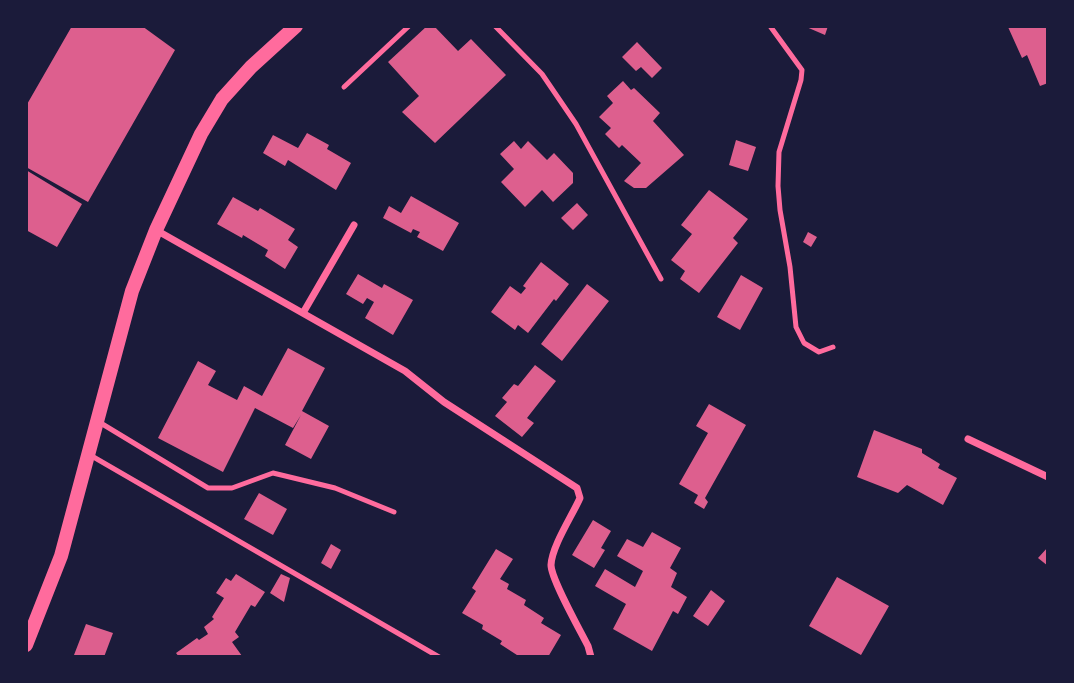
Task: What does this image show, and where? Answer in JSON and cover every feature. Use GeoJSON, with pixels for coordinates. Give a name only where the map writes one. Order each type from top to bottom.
{"type":"FeatureCollection","features":[{"type":"Feature","properties":{"kind":"main road"},"geometry":{"type":"LineString","coordinates":[[26,645],[61,556],[132,291],[156,230],[201,134],[222,99],[251,67],[296,26]]}},
{"type":"Feature","properties":{"kind":"street"},"geometry":{"type":"LineString","coordinates":[[303,313],[354,225]]}},
{"type":"Feature","properties":{"kind":"street"},"geometry":{"type":"LineString","coordinates":[[156,230],[405,370],[444,402],[577,488],[580,498],[555,551],[551,566],[591,657]]}},
{"type":"Feature","properties":{"kind":"street"},"geometry":{"type":"LineString","coordinates":[[968,439],[1048,477]]}},
{"type":"Feature","properties":{"kind":"lane"},"geometry":{"type":"LineString","coordinates":[[344,87],[409,26]]}},
{"type":"Feature","properties":{"kind":"lane"},"geometry":{"type":"LineString","coordinates":[[495,26],[542,74],[576,124],[660,279]]}},
{"type":"Feature","properties":{"kind":"lane"},"geometry":{"type":"LineString","coordinates":[[770,26],[802,70],[779,152],[778,186],[796,327],[804,343],[819,352],[833,348]]}},
{"type":"Feature","properties":{"kind":"lane"},"geometry":{"type":"LineString","coordinates":[[96,421],[208,488],[232,488],[273,472],[335,488],[394,512]]}},
{"type":"Feature","properties":{"kind":"lane"},"geometry":{"type":"LineString","coordinates":[[88,453],[439,657]]}},
{"type":"Feature","properties":{"kind":"building"},"geometry":{"type":"Polygon","coordinates":[[[72,26],[142,26],[175,50],[88,202],[26,167],[26,106],[72,26]]]}},
{"type":"Feature","properties":{"kind":"building"},"geometry":{"type":"Polygon","coordinates":[[[427,26],[434,26],[458,51],[471,39],[506,75],[435,143],[402,112],[419,96],[388,62],[427,26]]]}},
{"type":"Feature","properties":{"kind":"building"},"geometry":{"type":"Polygon","coordinates":[[[804,26],[828,26],[825,35],[804,26]]]}},
{"type":"Feature","properties":{"kind":"building"},"geometry":{"type":"Polygon","coordinates":[[[1048,26],[1048,83],[1040,86],[1027,55],[1022,58],[1008,27],[1048,26]]]}},
{"type":"Feature","properties":{"kind":"building"},"geometry":{"type":"Polygon","coordinates":[[[637,42],[662,68],[652,78],[641,67],[636,71],[622,57],[637,42]]]}},
{"type":"Feature","properties":{"kind":"building"},"geometry":{"type":"Polygon","coordinates":[[[623,81],[660,113],[653,121],[684,155],[646,188],[634,188],[624,181],[641,163],[622,145],[619,148],[605,134],[611,128],[599,117],[613,103],[607,96],[623,81]]]}},
{"type":"Feature","properties":{"kind":"building"},"geometry":{"type":"Polygon","coordinates":[[[307,133],[329,145],[327,149],[351,163],[336,190],[288,160],[285,166],[263,153],[273,135],[298,148],[307,133]]]}},
{"type":"Feature","properties":{"kind":"building"},"geometry":{"type":"Polygon","coordinates":[[[736,140],[756,147],[748,171],[729,165],[736,140]]]}},
{"type":"Feature","properties":{"kind":"building"},"geometry":{"type":"Polygon","coordinates":[[[514,141],[521,149],[528,141],[547,160],[554,153],[573,173],[573,183],[553,202],[542,190],[525,207],[501,182],[514,169],[500,154],[514,141]]]}},
{"type":"Feature","properties":{"kind":"building"},"geometry":{"type":"Polygon","coordinates":[[[26,170],[82,204],[57,247],[26,230],[26,170]]]}},
{"type":"Feature","properties":{"kind":"building"},"geometry":{"type":"Polygon","coordinates":[[[709,190],[748,219],[733,238],[738,243],[699,293],[680,279],[685,271],[671,260],[692,234],[681,225],[709,190]]]}},
{"type":"Feature","properties":{"kind":"building"},"geometry":{"type":"Polygon","coordinates":[[[411,196],[459,223],[443,251],[417,237],[420,232],[413,229],[411,233],[383,218],[389,206],[401,213],[411,196]]]}},
{"type":"Feature","properties":{"kind":"building"},"geometry":{"type":"Polygon","coordinates":[[[233,197],[258,211],[260,208],[295,229],[288,240],[298,247],[285,269],[265,256],[268,250],[217,224],[233,197]]]}},
{"type":"Feature","properties":{"kind":"building"},"geometry":{"type":"Polygon","coordinates":[[[577,203],[588,215],[573,230],[561,218],[577,203]]]}},
{"type":"Feature","properties":{"kind":"building"},"geometry":{"type":"Polygon","coordinates":[[[808,232],[817,237],[811,247],[803,242],[808,232]]]}},
{"type":"Feature","properties":{"kind":"building"},"geometry":{"type":"Polygon","coordinates":[[[541,262],[569,284],[528,333],[518,325],[515,330],[491,312],[510,286],[521,294],[526,288],[523,286],[541,262]]]}},
{"type":"Feature","properties":{"kind":"building"},"geometry":{"type":"Polygon","coordinates":[[[358,274],[382,288],[384,284],[413,300],[393,335],[365,318],[374,302],[367,298],[363,304],[346,294],[358,274]]]}},
{"type":"Feature","properties":{"kind":"building"},"geometry":{"type":"Polygon","coordinates":[[[741,275],[763,288],[740,330],[717,317],[741,275]]]}},
{"type":"Feature","properties":{"kind":"building"},"geometry":{"type":"Polygon","coordinates":[[[587,284],[609,301],[562,361],[541,344],[587,284]]]}},
{"type":"Feature","properties":{"kind":"building"},"geometry":{"type":"Polygon","coordinates":[[[288,348],[325,368],[302,411],[329,426],[311,459],[285,445],[301,415],[293,428],[255,408],[223,472],[158,438],[198,361],[216,371],[208,385],[237,400],[244,386],[262,396],[288,348]]]}},
{"type":"Feature","properties":{"kind":"building"},"geometry":{"type":"Polygon","coordinates":[[[535,365],[556,381],[527,418],[534,423],[522,437],[495,416],[507,402],[502,398],[514,384],[518,386],[535,365]]]}},
{"type":"Feature","properties":{"kind":"building"},"geometry":{"type":"Polygon","coordinates":[[[709,404],[746,425],[705,498],[708,502],[704,509],[694,503],[698,495],[679,484],[708,433],[696,426],[709,404]]]}},
{"type":"Feature","properties":{"kind":"building"},"geometry":{"type":"Polygon","coordinates":[[[874,430],[922,449],[922,453],[940,464],[938,468],[957,478],[943,505],[907,485],[898,493],[857,477],[874,430]]]}},
{"type":"Feature","properties":{"kind":"building"},"geometry":{"type":"Polygon","coordinates":[[[259,493],[287,509],[273,535],[244,519],[259,493]]]}},
{"type":"Feature","properties":{"kind":"building"},"geometry":{"type":"Polygon","coordinates":[[[593,520],[611,531],[601,548],[605,550],[594,568],[572,555],[593,520]]]}},
{"type":"Feature","properties":{"kind":"building"},"geometry":{"type":"Polygon","coordinates":[[[652,532],[681,548],[670,568],[677,573],[671,587],[687,597],[678,614],[673,611],[652,651],[613,629],[626,604],[595,586],[605,569],[635,587],[643,571],[617,556],[627,539],[643,547],[652,532]]]}},
{"type":"Feature","properties":{"kind":"building"},"geometry":{"type":"Polygon","coordinates":[[[331,544],[341,550],[331,569],[321,563],[331,544]]]}},
{"type":"Feature","properties":{"kind":"building"},"geometry":{"type":"Polygon","coordinates":[[[1048,547],[1048,566],[1038,558],[1048,547]]]}},
{"type":"Feature","properties":{"kind":"building"},"geometry":{"type":"Polygon","coordinates":[[[496,549],[513,559],[500,579],[509,584],[507,589],[526,600],[524,605],[544,618],[541,623],[561,635],[548,657],[520,657],[500,644],[502,641],[482,629],[483,625],[462,613],[476,591],[472,588],[496,549]]]}},
{"type":"Feature","properties":{"kind":"building"},"geometry":{"type":"Polygon","coordinates":[[[236,574],[265,592],[255,607],[251,605],[235,632],[239,637],[232,642],[242,656],[179,657],[176,653],[197,638],[199,640],[208,634],[204,627],[214,619],[212,617],[224,598],[216,593],[226,578],[231,581],[236,574]]]}},
{"type":"Feature","properties":{"kind":"building"},"geometry":{"type":"Polygon","coordinates":[[[281,574],[290,578],[284,602],[270,593],[281,574]]]}},
{"type":"Feature","properties":{"kind":"building"},"geometry":{"type":"Polygon","coordinates":[[[837,577],[889,606],[861,655],[809,626],[837,577]]]}},
{"type":"Feature","properties":{"kind":"building"},"geometry":{"type":"Polygon","coordinates":[[[711,590],[725,601],[708,626],[693,616],[711,590]]]}},
{"type":"Feature","properties":{"kind":"building"},"geometry":{"type":"Polygon","coordinates":[[[86,624],[113,633],[104,657],[74,655],[86,624]]]}}]}
